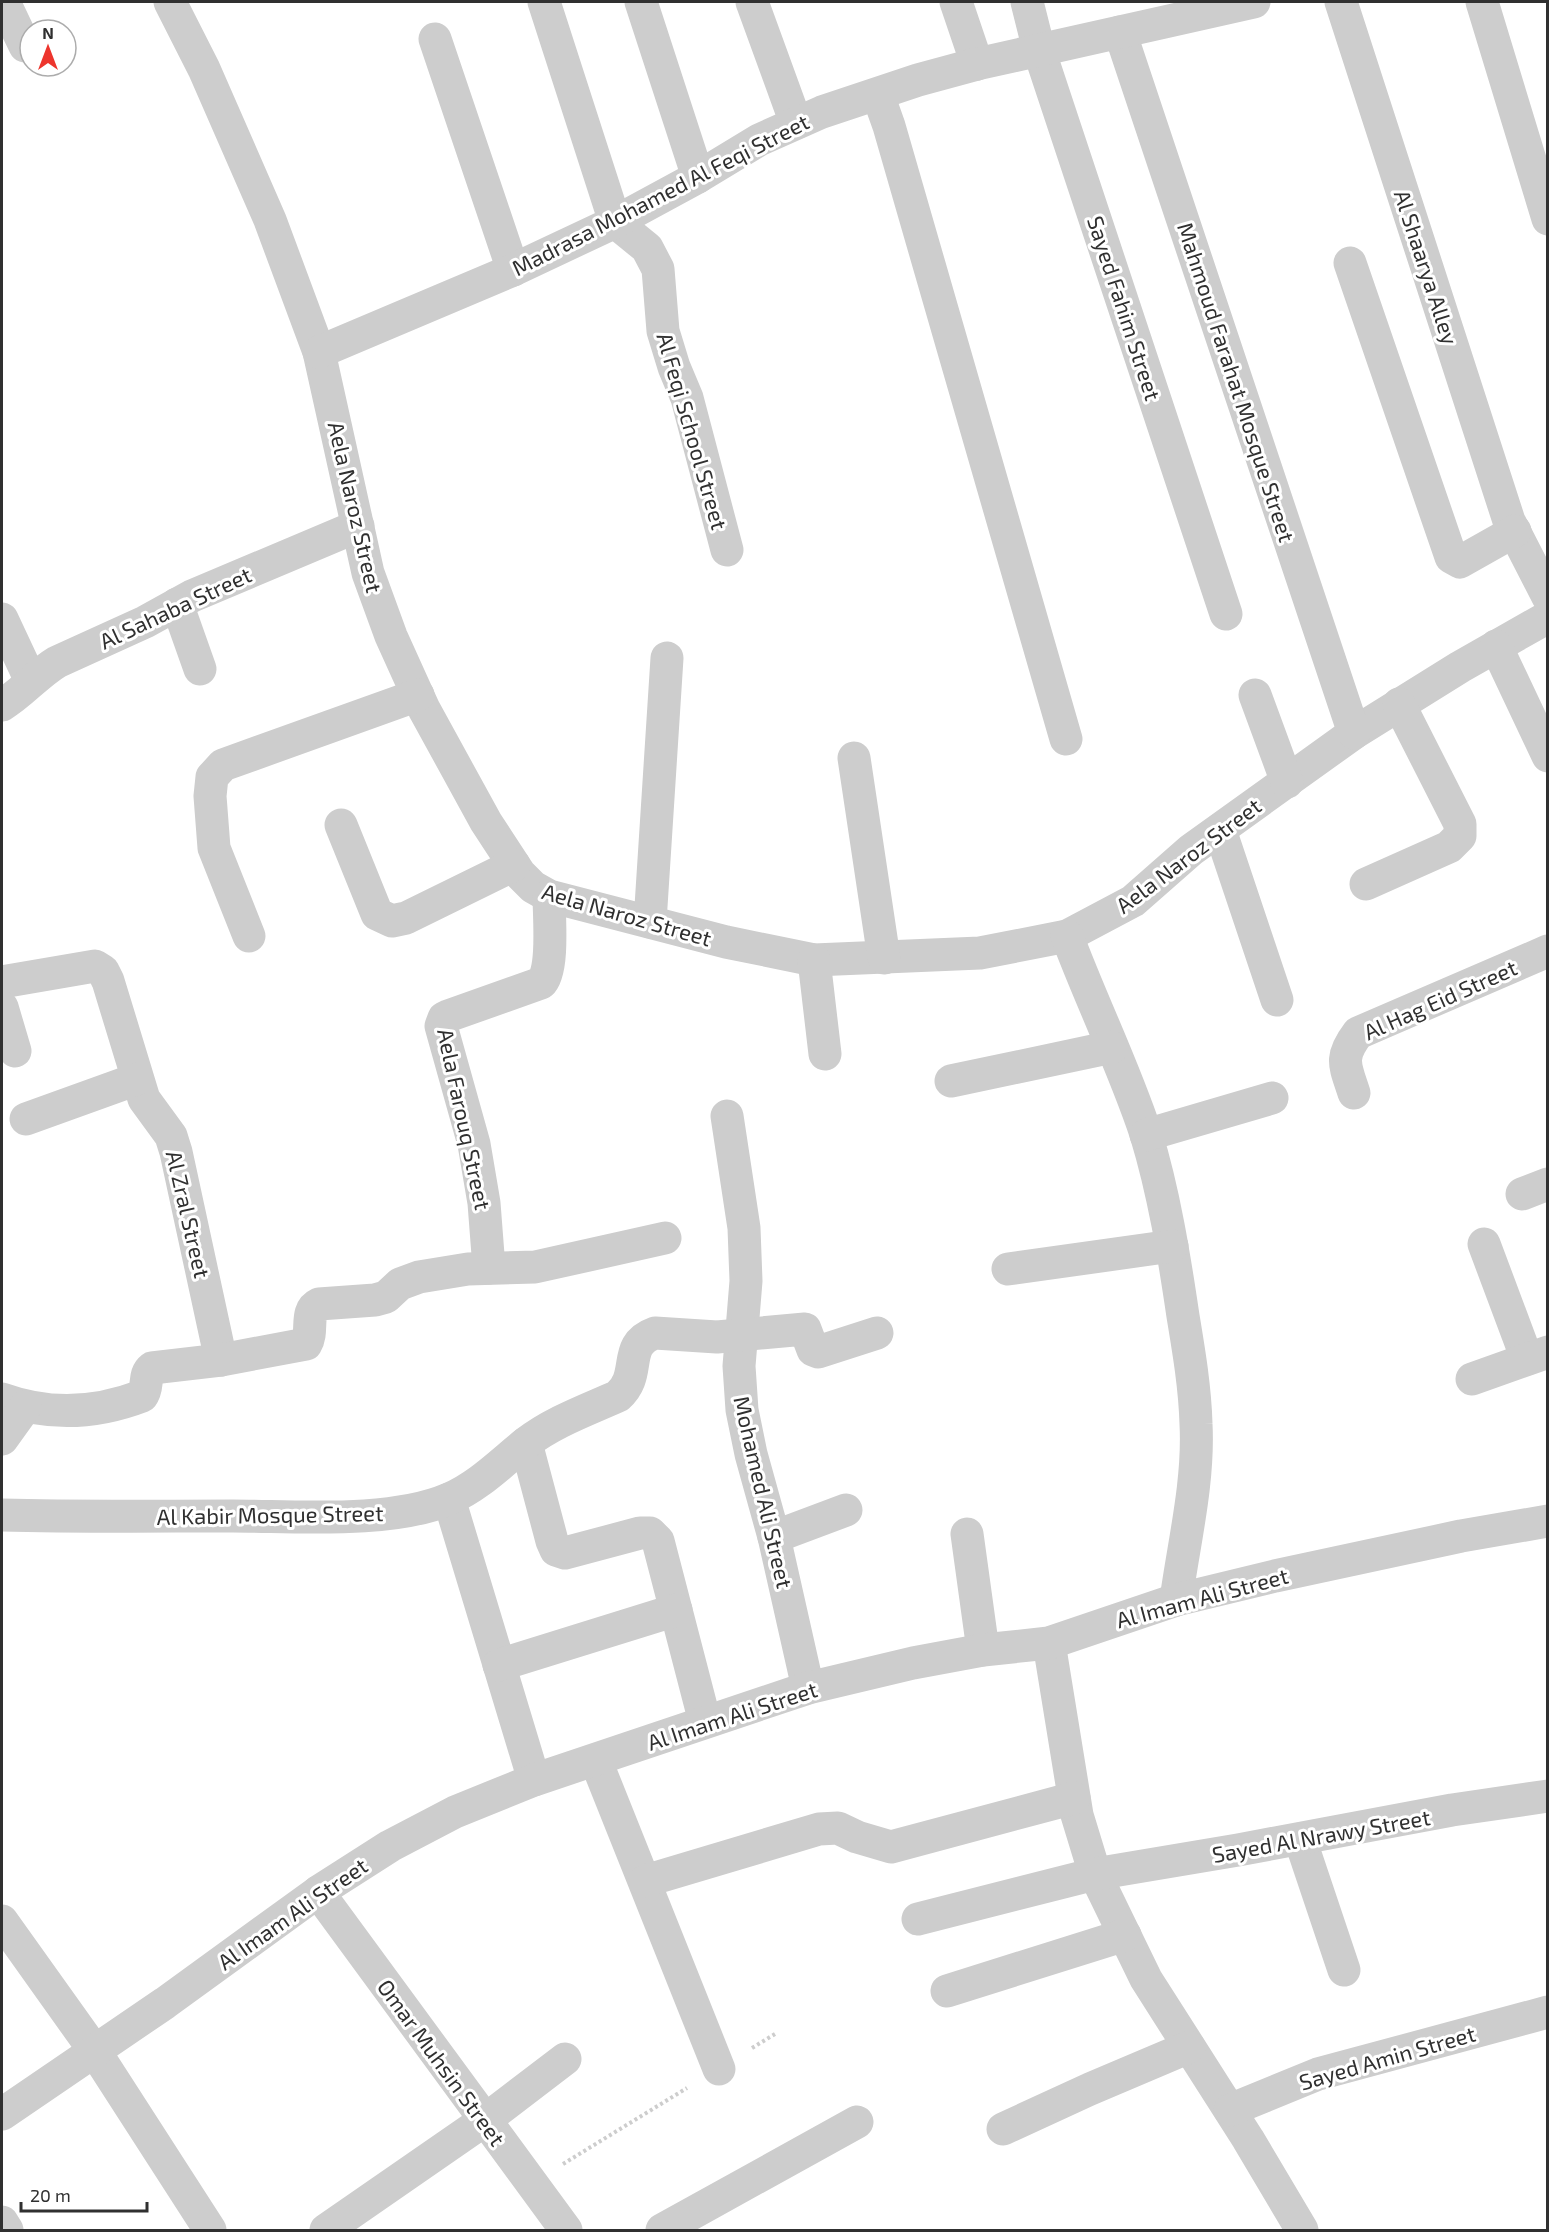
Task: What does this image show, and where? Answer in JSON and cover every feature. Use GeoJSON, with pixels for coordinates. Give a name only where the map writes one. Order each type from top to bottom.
{"type":"FeatureCollection","features":[{"type":"Feature","properties":{"kind":"street"},"geometry":{"type":"LineString","coordinates":[[4,2],[18,31]]}},
{"type":"Feature","properties":{"kind":"street","name":"Aela Naroz Street"},"geometry":{"type":"LineString","coordinates":[[170,2],[204,69],[270,220],[319,352],[368,573],[391,636],[418,695],[486,822],[514,865],[533,887],[549,896],[726,942],[814,960],[980,953],[1067,936],[1133,901],[1191,850],[1354,733],[1548,617]]}},
{"type":"Feature","properties":{"kind":"street"},"geometry":{"type":"LineString","coordinates":[[544,2],[615,222]]}},
{"type":"Feature","properties":{"kind":"street"},"geometry":{"type":"LineString","coordinates":[[641,2],[698,177]]}},
{"type":"Feature","properties":{"kind":"street"},"geometry":{"type":"LineString","coordinates":[[752,2],[796,123]]}},
{"type":"Feature","properties":{"kind":"street"},"geometry":{"type":"LineString","coordinates":[[956,2],[977,64]]}},
{"type":"Feature","properties":{"kind":"street","name":"Sayed Fahim Street"},"geometry":{"type":"LineString","coordinates":[[1027,2],[1039,50],[1226,614]]}},
{"type":"Feature","properties":{"kind":"street","name":"Madrasa Mohamed Al Feqi Street"},"geometry":{"type":"LineString","coordinates":[[319,352],[513,270],[615,222],[698,177],[759,140],[796,123],[918,80],[977,64],[1254,2]]}},
{"type":"Feature","properties":{"kind":"street","name":"Al Shaarya Alley"},"geometry":{"type":"LineString","coordinates":[[1341,2],[1509,521],[1548,597]]}},
{"type":"Feature","properties":{"kind":"street"},"geometry":{"type":"LineString","coordinates":[[1482,2],[1548,219]]}},
{"type":"Feature","properties":{"kind":"street","name":"Mahmoud Farahat Mosque Street"},"geometry":{"type":"LineString","coordinates":[[1120,32],[1354,733]]}},
{"type":"Feature","properties":{"kind":"street"},"geometry":{"type":"LineString","coordinates":[[435,39],[513,270]]}},
{"type":"Feature","properties":{"kind":"street"},"geometry":{"type":"LineString","coordinates":[[878,95],[893,138],[1066,739]]}},
{"type":"Feature","properties":{"kind":"street","name":"Al Feqi School Street"},"geometry":{"type":"LineString","coordinates":[[615,222],[646,248],[658,269],[663,331],[687,398],[727,550]]}},
{"type":"Feature","properties":{"kind":"street"},"geometry":{"type":"LineString","coordinates":[[1350,263],[1451,557],[1460,561],[1515,531]]}},
{"type":"Feature","properties":{"kind":"street","name":"Al Sahaba Street"},"geometry":{"type":"LineString","coordinates":[[2,705],[57,662],[145,622],[192,596],[358,526]]}},
{"type":"Feature","properties":{"kind":"street"},"geometry":{"type":"LineString","coordinates":[[177,604],[200,669]]}},
{"type":"Feature","properties":{"kind":"street"},"geometry":{"type":"LineString","coordinates":[[2,619],[31,681]]}},
{"type":"Feature","properties":{"kind":"street"},"geometry":{"type":"LineString","coordinates":[[1496,646],[1548,756]]}},
{"type":"Feature","properties":{"kind":"street"},"geometry":{"type":"LineString","coordinates":[[650,922],[667,658]]}},
{"type":"Feature","properties":{"kind":"street"},"geometry":{"type":"LineString","coordinates":[[249,936],[214,848],[210,796],[212,777],[223,765],[418,695]]}},
{"type":"Feature","properties":{"kind":"street"},"geometry":{"type":"LineString","coordinates":[[1255,695],[1287,782]]}},
{"type":"Feature","properties":{"kind":"street"},"geometry":{"type":"LineString","coordinates":[[1366,884],[1449,847],[1460,836],[1460,824],[1399,705]]}},
{"type":"Feature","properties":{"kind":"street"},"geometry":{"type":"LineString","coordinates":[[854,758],[884,958]]}},
{"type":"Feature","properties":{"kind":"street"},"geometry":{"type":"LineString","coordinates":[[341,825],[377,914],[392,921],[406,918],[514,865]]}},
{"type":"Feature","properties":{"kind":"street"},"geometry":{"type":"LineString","coordinates":[[1220,830],[1276,1000]]}},
{"type":"Feature","properties":{"kind":"street","name":"Aela Farouq Street"},"geometry":{"type":"LineString","coordinates":[[489,1268],[484,1203],[474,1144],[441,1026],[444,1018],[448,1016],[545,980],[549,950],[549,896]]}},
{"type":"Feature","properties":{"kind":"street"},"geometry":{"type":"LineString","coordinates":[[1067,936],[1146,1135],[1172,1246],[1197,1425],[1194,1482],[1176,1599]]}},
{"type":"Feature","properties":{"kind":"street","name":"Al Hag Eid Street"},"geometry":{"type":"LineString","coordinates":[[1354,1093],[1344,1061],[1347,1047],[1358,1033],[1548,951]]}},
{"type":"Feature","properties":{"kind":"street"},"geometry":{"type":"LineString","coordinates":[[814,960],[825,1054]]}},
{"type":"Feature","properties":{"kind":"street","name":"Al Zral Street"},"geometry":{"type":"LineString","coordinates":[[2,982],[95,966],[103,971],[144,1099],[171,1136],[176,1152],[221,1360]]}},
{"type":"Feature","properties":{"kind":"street"},"geometry":{"type":"LineString","coordinates":[[2,1007],[15,1052]]}},
{"type":"Feature","properties":{"kind":"street"},"geometry":{"type":"LineString","coordinates":[[951,1081],[1112,1047]]}},
{"type":"Feature","properties":{"kind":"street"},"geometry":{"type":"LineString","coordinates":[[26,1119],[137,1079]]}},
{"type":"Feature","properties":{"kind":"street"},"geometry":{"type":"LineString","coordinates":[[1146,1135],[1272,1098]]}},
{"type":"Feature","properties":{"kind":"street","name":"Mohamed Ali Street"},"geometry":{"type":"LineString","coordinates":[[727,1116],[744,1228],[746,1281],[739,1366],[742,1410],[808,1688]]}},
{"type":"Feature","properties":{"kind":"street"},"geometry":{"type":"LineString","coordinates":[[2,1439],[13,1403],[46,1411],[76,1412],[106,1406],[142,1396],[147,1386],[147,1375],[152,1368],[221,1360],[306,1344],[309,1338],[310,1312],[313,1306],[319,1304],[375,1300],[386,1297],[400,1284],[419,1277],[489,1268],[535,1267],[665,1238]]}},
{"type":"Feature","properties":{"kind":"street"},"geometry":{"type":"LineString","coordinates":[[1472,1379],[1538,1355],[1484,1244]]}},
{"type":"Feature","properties":{"kind":"street"},"geometry":{"type":"LineString","coordinates":[[1008,1269],[1172,1246]]}},
{"type":"Feature","properties":{"kind":"street","name":"Al Kabir Mosque Street"},"geometry":{"type":"LineString","coordinates":[[2,1515],[356,1516],[426,1507],[466,1490],[549,1427],[618,1396],[626,1389],[637,1345],[643,1337],[655,1333],[741,1336],[805,1329],[813,1350],[818,1352],[877,1333]]}},
{"type":"Feature","properties":{"kind":"street"},"geometry":{"type":"LineString","coordinates":[[526,1443],[556,1550],[565,1552],[640,1533],[650,1533],[658,1541],[705,1722]]}},
{"type":"Feature","properties":{"kind":"street"},"geometry":{"type":"LineString","coordinates":[[449,1499],[534,1780]]}},
{"type":"Feature","properties":{"kind":"street"},"geometry":{"type":"LineString","coordinates":[[774,1537],[846,1510]]}},
{"type":"Feature","properties":{"kind":"street","name":"Al Imam Ali Street"},"geometry":{"type":"LineString","coordinates":[[2,2114],[318,1893],[390,1846],[455,1812],[534,1780],[808,1688],[913,1663],[983,1650],[1049,1643],[1176,1599],[1379,1554],[1548,1521]]}},
{"type":"Feature","properties":{"kind":"street"},"geometry":{"type":"LineString","coordinates":[[967,1534],[983,1650]]}},
{"type":"Feature","properties":{"kind":"street"},"geometry":{"type":"LineString","coordinates":[[499,1665],[676,1610]]}},
{"type":"Feature","properties":{"kind":"street"},"geometry":{"type":"LineString","coordinates":[[1049,1643],[1077,1815],[1095,1874],[1146,1979],[1230,2110],[1302,2230]]}},
{"type":"Feature","properties":{"kind":"street"},"geometry":{"type":"LineString","coordinates":[[596,1761],[718,2069]]}},
{"type":"Feature","properties":{"kind":"street","name":"Sayed Al Nrawy Street"},"geometry":{"type":"LineString","coordinates":[[918,1919],[1095,1874],[1452,1810],[1548,1797]]}},
{"type":"Feature","properties":{"kind":"street"},"geometry":{"type":"LineString","coordinates":[[645,1881],[819,1829],[838,1828],[856,1837],[891,1847],[1074,1798]]}},
{"type":"Feature","properties":{"kind":"street"},"geometry":{"type":"LineString","coordinates":[[1300,1839],[1344,1970]]}},
{"type":"Feature","properties":{"kind":"street","name":"Omar Muhsin Street"},"geometry":{"type":"LineString","coordinates":[[318,1893],[566,2230]]}},
{"type":"Feature","properties":{"kind":"street"},"geometry":{"type":"LineString","coordinates":[[2,1921],[94,2050],[210,2230]]}},
{"type":"Feature","properties":{"kind":"street"},"geometry":{"type":"LineString","coordinates":[[948,1991],[1125,1935]]}},
{"type":"Feature","properties":{"kind":"street","name":"Sayed Amin Street"},"geometry":{"type":"LineString","coordinates":[[1230,2110],[1318,2074],[1548,2012]]}},
{"type":"Feature","properties":{"kind":"street"},"geometry":{"type":"LineString","coordinates":[[1003,2129],[1189,2047]]}},
{"type":"Feature","properties":{"kind":"street"},"geometry":{"type":"LineString","coordinates":[[326,2230],[485,2120],[565,2059]]}},
{"type":"Feature","properties":{"kind":"street"},"geometry":{"type":"LineString","coordinates":[[662,2230],[856,2122]]}},
{"type":"Feature","properties":{"kind":"street"},"geometry":{"type":"LineString","coordinates":[[2,2222],[7,2230]]}},
{"type":"Feature","properties":{"kind":"path"},"geometry":{"type":"LineString","coordinates":[[532,2183],[775,2034]]}}]}
